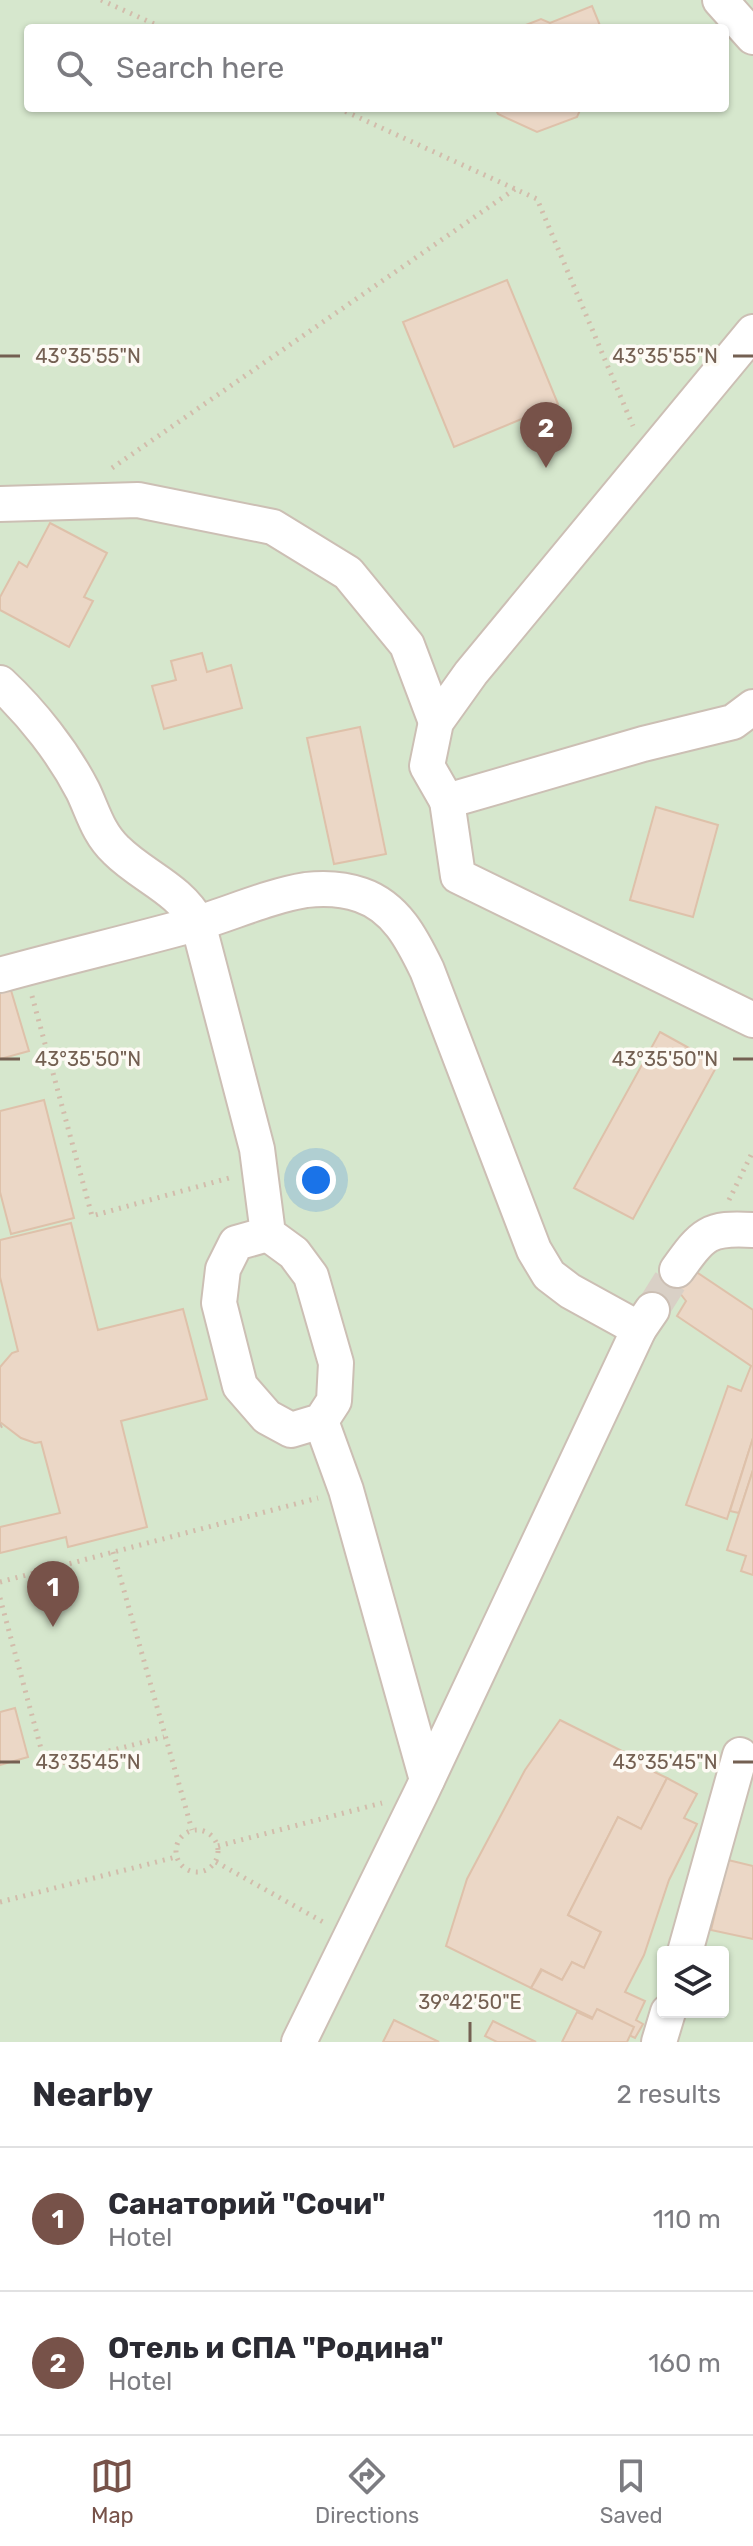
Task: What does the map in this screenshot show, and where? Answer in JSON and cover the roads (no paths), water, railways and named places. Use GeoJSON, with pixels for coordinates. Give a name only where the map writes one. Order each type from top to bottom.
{"type":"FeatureCollection","features":[{"type":"Feature","properties":{"kind":"lane"},"geometry":{"type":"LineString","coordinates":[[720,0],[753,37]]}},
{"type":"Feature","properties":{"kind":"lane"},"geometry":{"type":"LineString","coordinates":[[753,332],[471,673],[436,722],[427,766],[447,801],[458,876],[753,1020]]}},
{"type":"Feature","properties":{"kind":"lane"},"geometry":{"type":"LineString","coordinates":[[0,504],[138,500],[273,527],[348,573],[407,645],[436,722]]}},
{"type":"Feature","properties":{"kind":"lane"},"geometry":{"type":"LineString","coordinates":[[0,683],[18,700],[53,745],[82,790],[100,831],[116,851],[176,894],[189,907],[198,923],[261,1169],[268,1234],[294,1253],[311,1276],[336,1363],[334,1401],[321,1421],[291,1430],[267,1417],[240,1386],[219,1303],[223,1269],[236,1243],[268,1234]]}},
{"type":"Feature","properties":{"kind":"lane"},"geometry":{"type":"LineString","coordinates":[[447,801],[643,744],[733,722],[753,707]]}},
{"type":"Feature","properties":{"kind":"lane"},"geometry":{"type":"LineString","coordinates":[[12,972],[198,923],[306,890],[332,889],[359,894],[381,904],[400,922],[427,970],[534,1250],[549,1275],[570,1291],[646,1320],[299,2042]]}},
{"type":"Feature","properties":{"kind":"lane"},"geometry":{"type":"LineString","coordinates":[[677,1270],[695,1245],[714,1230],[753,1230]]}},
{"type":"Feature","properties":{"kind":"lane"},"geometry":{"type":"LineString","coordinates":[[321,1421],[346,1490],[424,1786]]}},
{"type":"Feature","properties":{"kind":"lane"},"geometry":{"type":"LineString","coordinates":[[687,1946],[740,1755]]}},
{"type":"Feature","properties":{"kind":"lane"},"geometry":{"type":"LineString","coordinates":[[659,2042],[666,2018]]}},
{"type":"Feature","properties":{"kind":"tunnel"},"geometry":{"type":"LineString","coordinates":[[652,1310],[677,1270]]}},
{"type":"Feature","properties":{"kind":"place","name":"Отель и СПА \"Родина\""},"geometry":{"type":"Point","coordinates":[546,468]}},
{"type":"Feature","properties":{"kind":"place","name":"Санаторий \"Сочи\""},"geometry":{"type":"Point","coordinates":[53,1627]}}]}
